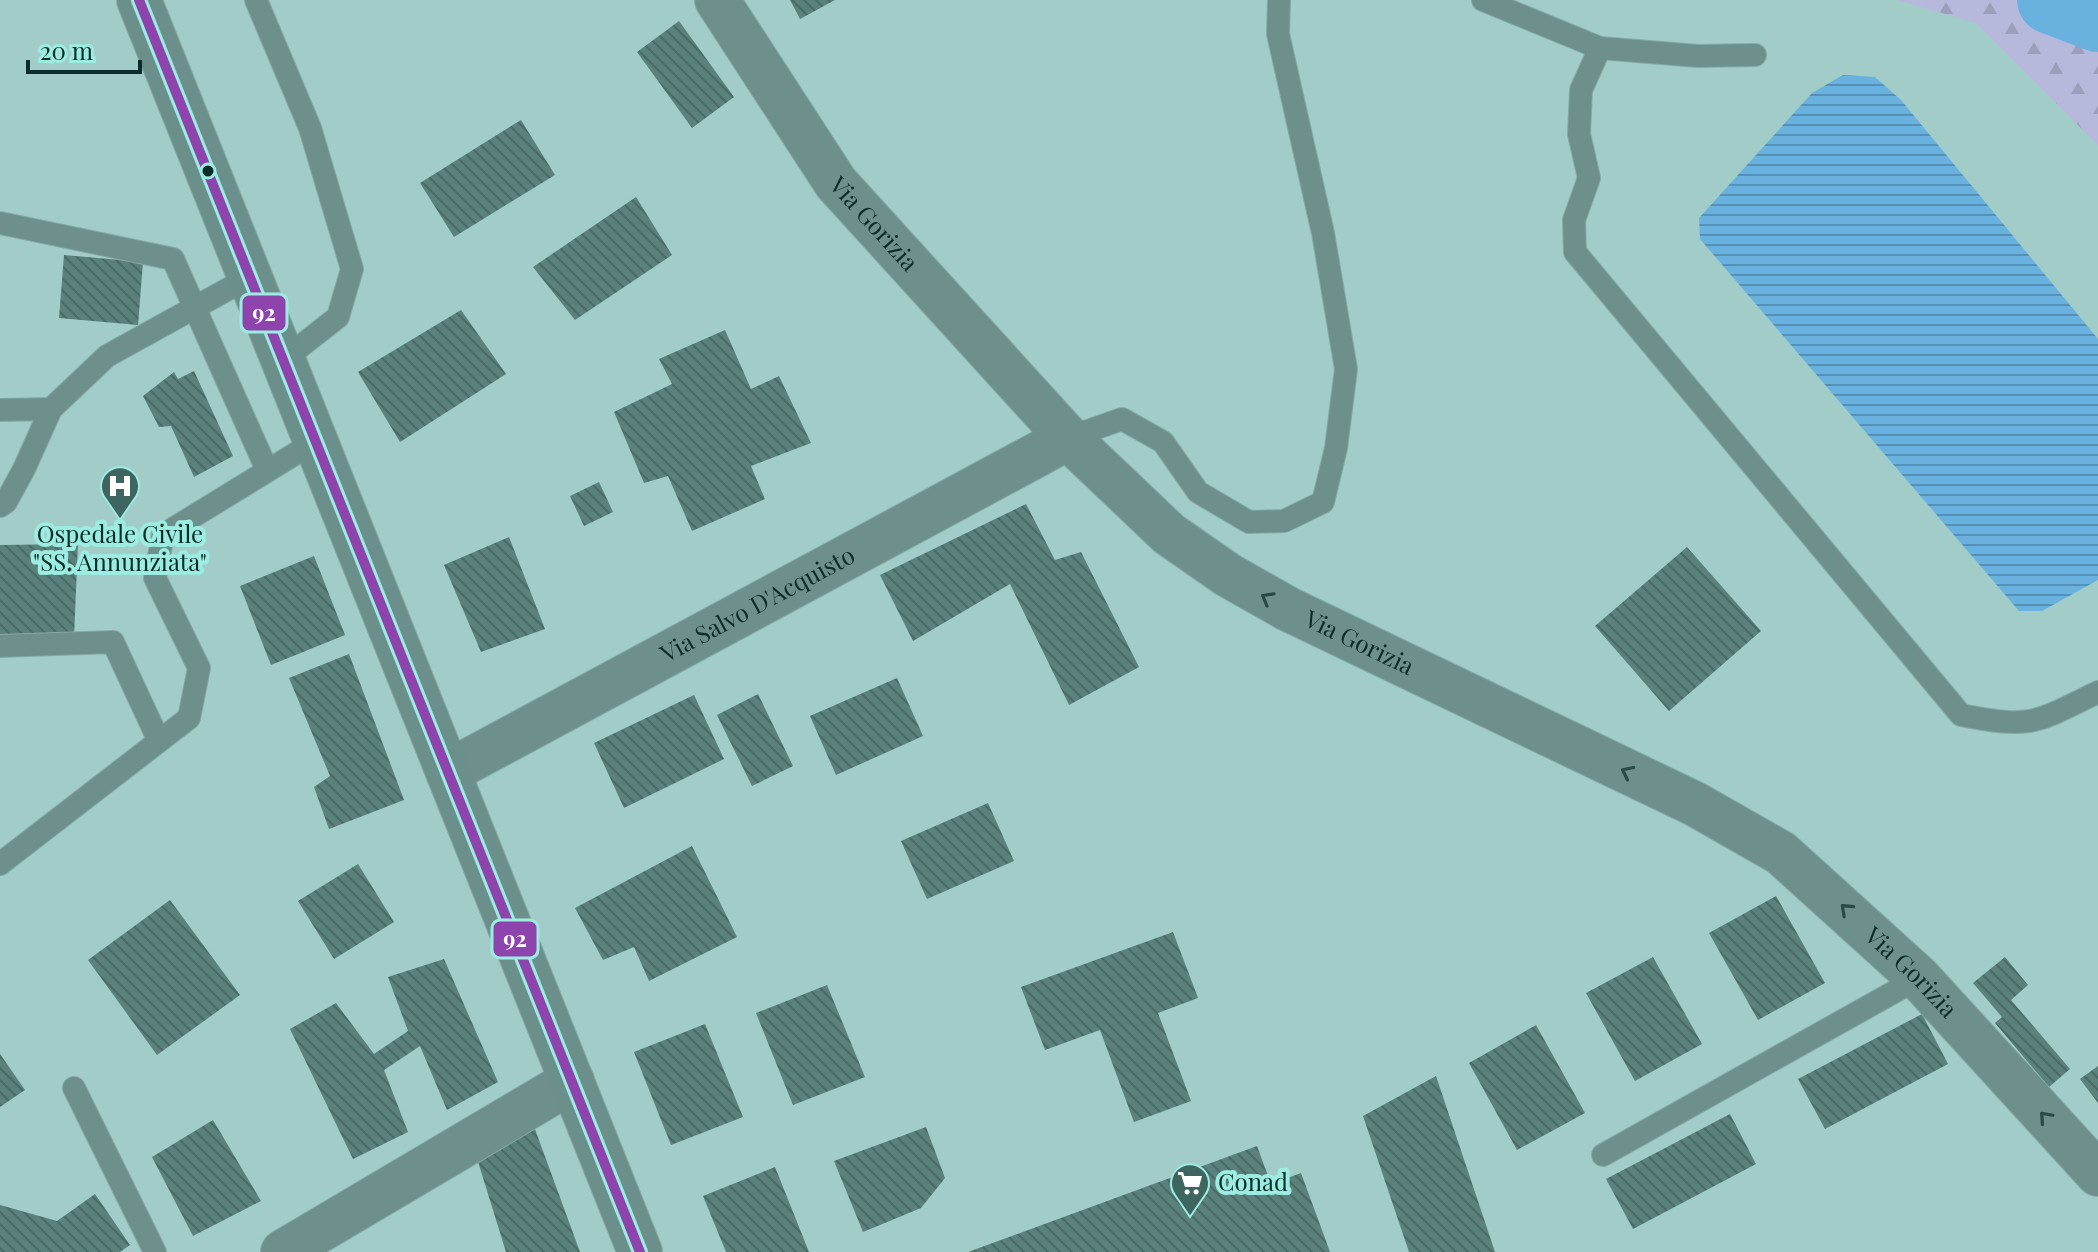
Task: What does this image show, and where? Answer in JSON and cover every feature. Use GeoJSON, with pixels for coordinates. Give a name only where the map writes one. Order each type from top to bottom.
{"type":"FeatureCollection","features":[{"type":"Feature","properties":{"kind":"main road"},"geometry":{"type":"LineString","coordinates":[[139,0],[572,1081],[635,1250]]}},
{"type":"Feature","properties":{"kind":"street","name":"Via Gorizia"},"geometry":{"type":"LineString","coordinates":[[717,0],[836,183],[1068,438],[1169,534],[1240,582],[1288,609],[1756,836],[1816,882],[1919,978],[2098,1174]]}},
{"type":"Feature","properties":{"kind":"street","name":"Via Salvo D'Acquisto"},"geometry":{"type":"LineString","coordinates":[[448,772],[1068,438]]}},
{"type":"Feature","properties":{"kind":"street"},"geometry":{"type":"LineString","coordinates":[[283,1252],[572,1081]]}},
{"type":"Feature","properties":{"kind":"lane"},"geometry":{"type":"LineString","coordinates":[[256,0],[310,128],[352,269],[338,317],[283,360]]}},
{"type":"Feature","properties":{"kind":"lane"},"geometry":{"type":"LineString","coordinates":[[1068,438],[1122,419],[1163,442],[1198,492],[1249,522],[1284,521],[1323,502],[1336,448],[1346,369],[1323,233],[1278,34],[1279,0]]}},
{"type":"Feature","properties":{"kind":"lane"},"geometry":{"type":"LineString","coordinates":[[1483,0],[1600,48],[1698,56],[1755,55]]}},
{"type":"Feature","properties":{"kind":"lane"},"geometry":{"type":"LineString","coordinates":[[1600,48],[1581,90],[1579,134],[1589,178],[1574,220],[1575,252],[1961,715],[2011,725],[2041,721],[2098,692]]}},
{"type":"Feature","properties":{"kind":"lane"},"geometry":{"type":"LineString","coordinates":[[0,223],[173,259],[267,470]]}},
{"type":"Feature","properties":{"kind":"lane"},"geometry":{"type":"LineString","coordinates":[[0,506],[6,502],[24,469],[51,409],[107,356],[250,277]]}},
{"type":"Feature","properties":{"kind":"lane"},"geometry":{"type":"LineString","coordinates":[[0,410],[51,409]]}},
{"type":"Feature","properties":{"kind":"lane"},"geometry":{"type":"LineString","coordinates":[[0,864],[189,718],[199,668],[155,578],[163,535],[316,441]]}},
{"type":"Feature","properties":{"kind":"lane"},"geometry":{"type":"LineString","coordinates":[[0,646],[113,642],[159,741]]}},
{"type":"Feature","properties":{"kind":"lane"},"geometry":{"type":"LineString","coordinates":[[1603,1155],[1919,978]]}},
{"type":"Feature","properties":{"kind":"lane"},"geometry":{"type":"LineString","coordinates":[[74,1088],[155,1252]]}},
{"type":"Feature","properties":{"kind":"green space"},"geometry":{"type":"Polygon","coordinates":[[[1897,0],[2098,0],[2098,145],[1976,23],[1897,0]]]}},
{"type":"Feature","properties":{"kind":"water"},"geometry":{"type":"Polygon","coordinates":[[[1843,75],[1875,77],[1901,100],[2098,339],[2098,580],[2042,611],[2019,611],[1700,239],[1699,218],[1812,93],[1843,75]]]}},
{"type":"Feature","properties":{"kind":"building"},"geometry":{"type":"Polygon","coordinates":[[[790,0],[835,0],[800,19],[790,0]]]}},
{"type":"Feature","properties":{"kind":"building"},"geometry":{"type":"Polygon","coordinates":[[[679,21],[734,97],[692,128],[637,52],[679,21]]]}},
{"type":"Feature","properties":{"kind":"building"},"geometry":{"type":"Polygon","coordinates":[[[521,120],[555,175],[454,237],[420,183],[521,120]]]}},
{"type":"Feature","properties":{"kind":"building"},"geometry":{"type":"Polygon","coordinates":[[[636,197],[672,255],[575,320],[533,267],[636,197]]]}},
{"type":"Feature","properties":{"kind":"building"},"geometry":{"type":"Polygon","coordinates":[[[64,255],[143,262],[138,325],[59,318],[64,255]]]}},
{"type":"Feature","properties":{"kind":"building"},"geometry":{"type":"Polygon","coordinates":[[[461,310],[506,374],[400,442],[358,372],[461,310]]]}},
{"type":"Feature","properties":{"kind":"building"},"geometry":{"type":"Polygon","coordinates":[[[725,330],[751,389],[779,376],[811,443],[751,466],[765,499],[692,531],[668,476],[644,483],[614,412],[672,384],[659,359],[725,330]]]}},
{"type":"Feature","properties":{"kind":"building"},"geometry":{"type":"Polygon","coordinates":[[[194,371],[233,456],[194,477],[171,426],[159,427],[143,396],[174,372],[178,379],[194,371]]]}},
{"type":"Feature","properties":{"kind":"building"},"geometry":{"type":"Polygon","coordinates":[[[599,482],[613,512],[584,526],[570,496],[599,482]]]}},
{"type":"Feature","properties":{"kind":"building"},"geometry":{"type":"Polygon","coordinates":[[[1026,504],[1055,560],[1081,552],[1139,667],[1069,705],[1010,584],[913,641],[880,575],[1026,504]]]}},
{"type":"Feature","properties":{"kind":"building"},"geometry":{"type":"Polygon","coordinates":[[[509,537],[545,629],[481,652],[444,565],[509,537]]]}},
{"type":"Feature","properties":{"kind":"building"},"geometry":{"type":"Polygon","coordinates":[[[78,544],[74,637],[0,638],[0,545],[78,544]]]}},
{"type":"Feature","properties":{"kind":"building"},"geometry":{"type":"Polygon","coordinates":[[[1687,547],[1761,631],[1669,711],[1595,626],[1687,547]]]}},
{"type":"Feature","properties":{"kind":"building"},"geometry":{"type":"Polygon","coordinates":[[[314,556],[345,635],[271,665],[240,586],[314,556]]]}},
{"type":"Feature","properties":{"kind":"building"},"geometry":{"type":"Polygon","coordinates":[[[349,654],[404,800],[329,829],[314,787],[330,776],[289,678],[349,654]]]}},
{"type":"Feature","properties":{"kind":"building"},"geometry":{"type":"Polygon","coordinates":[[[897,678],[923,736],[836,775],[810,716],[897,678]]]}},
{"type":"Feature","properties":{"kind":"building"},"geometry":{"type":"Polygon","coordinates":[[[758,694],[793,766],[752,786],[717,715],[758,694]]]}},
{"type":"Feature","properties":{"kind":"building"},"geometry":{"type":"Polygon","coordinates":[[[694,695],[724,759],[624,808],[594,743],[694,695]]]}},
{"type":"Feature","properties":{"kind":"building"},"geometry":{"type":"Polygon","coordinates":[[[988,803],[1014,861],[927,899],[901,841],[988,803]]]}},
{"type":"Feature","properties":{"kind":"building"},"geometry":{"type":"Polygon","coordinates":[[[692,846],[737,937],[649,981],[634,947],[603,960],[575,908],[692,846]]]}},
{"type":"Feature","properties":{"kind":"building"},"geometry":{"type":"Polygon","coordinates":[[[358,864],[394,922],[334,959],[298,901],[358,864]]]}},
{"type":"Feature","properties":{"kind":"building"},"geometry":{"type":"Polygon","coordinates":[[[1776,896],[1825,983],[1758,1020],[1709,933],[1776,896]]]}},
{"type":"Feature","properties":{"kind":"building"},"geometry":{"type":"Polygon","coordinates":[[[170,900],[240,995],[157,1055],[88,960],[170,900]]]}},
{"type":"Feature","properties":{"kind":"building"},"geometry":{"type":"Polygon","coordinates":[[[1173,932],[1198,998],[1158,1013],[1191,1101],[1134,1122],[1100,1030],[1045,1050],[1021,987],[1173,932]]]}},
{"type":"Feature","properties":{"kind":"building"},"geometry":{"type":"Polygon","coordinates":[[[1653,957],[1702,1044],[1635,1081],[1586,993],[1653,957]]]}},
{"type":"Feature","properties":{"kind":"building"},"geometry":{"type":"Polygon","coordinates":[[[2005,957],[2028,985],[2011,1000],[2070,1069],[2049,1087],[1995,1023],[2002,1017],[1973,983],[2005,957]]]}},
{"type":"Feature","properties":{"kind":"building"},"geometry":{"type":"Polygon","coordinates":[[[444,959],[498,1082],[447,1110],[420,1046],[384,1070],[408,1132],[353,1159],[290,1029],[336,1003],[374,1054],[408,1031],[388,977],[444,959]]]}},
{"type":"Feature","properties":{"kind":"building"},"geometry":{"type":"Polygon","coordinates":[[[827,985],[865,1077],[793,1105],[756,1013],[827,985]]]}},
{"type":"Feature","properties":{"kind":"building"},"geometry":{"type":"Polygon","coordinates":[[[1922,1014],[1948,1064],[1825,1129],[1798,1079],[1922,1014]]]}},
{"type":"Feature","properties":{"kind":"building"},"geometry":{"type":"Polygon","coordinates":[[[705,1024],[743,1117],[671,1145],[634,1052],[705,1024]]]}},
{"type":"Feature","properties":{"kind":"building"},"geometry":{"type":"Polygon","coordinates":[[[1536,1025],[1585,1113],[1517,1150],[1469,1063],[1536,1025]]]}},
{"type":"Feature","properties":{"kind":"building"},"geometry":{"type":"Polygon","coordinates":[[[0,1054],[25,1090],[0,1107],[0,1054]]]}},
{"type":"Feature","properties":{"kind":"building"},"geometry":{"type":"Polygon","coordinates":[[[2098,1066],[2098,1103],[2080,1079],[2098,1066]]]}},
{"type":"Feature","properties":{"kind":"building"},"geometry":{"type":"Polygon","coordinates":[[[1436,1076],[1495,1252],[1409,1252],[1363,1116],[1436,1076]]]}},
{"type":"Feature","properties":{"kind":"building"},"geometry":{"type":"Polygon","coordinates":[[[1730,1114],[1756,1164],[1633,1229],[1606,1179],[1730,1114]]]}},
{"type":"Feature","properties":{"kind":"building"},"geometry":{"type":"Polygon","coordinates":[[[213,1120],[261,1201],[193,1236],[152,1157],[213,1120]]]}},
{"type":"Feature","properties":{"kind":"building"},"geometry":{"type":"Polygon","coordinates":[[[532,1121],[580,1252],[506,1252],[475,1152],[532,1121]]]}},
{"type":"Feature","properties":{"kind":"building"},"geometry":{"type":"Polygon","coordinates":[[[926,1127],[945,1178],[921,1208],[863,1232],[834,1161],[926,1127]]]}},
{"type":"Feature","properties":{"kind":"building","name":"Conad"},"geometry":{"type":"Polygon","coordinates":[[[1257,1146],[1271,1184],[1301,1173],[1330,1252],[968,1252],[1257,1146]]]}},
{"type":"Feature","properties":{"kind":"building"},"geometry":{"type":"Polygon","coordinates":[[[775,1167],[809,1252],[726,1252],[703,1196],[775,1167]]]}},
{"type":"Feature","properties":{"kind":"building"},"geometry":{"type":"Polygon","coordinates":[[[95,1194],[130,1245],[120,1252],[0,1252],[0,1205],[57,1221],[95,1194]]]}},
{"type":"Feature","properties":{"kind":"waterway"},"geometry":{"type":"LineString","coordinates":[[2051,0],[2098,18]]}},
{"type":"Feature","properties":{"kind":"transit line","name":"92"},"geometry":{"type":"LineString","coordinates":[[139,0],[640,1252]]}},
{"type":"Feature","properties":{"kind":"place","name":"Ospedale Civile \"SS. Annunziata\""},"geometry":{"type":"Point","coordinates":[120,520]}},
{"type":"Feature","properties":{"kind":"place","name":"Conad"},"geometry":{"type":"Point","coordinates":[1190,1217]}}]}
